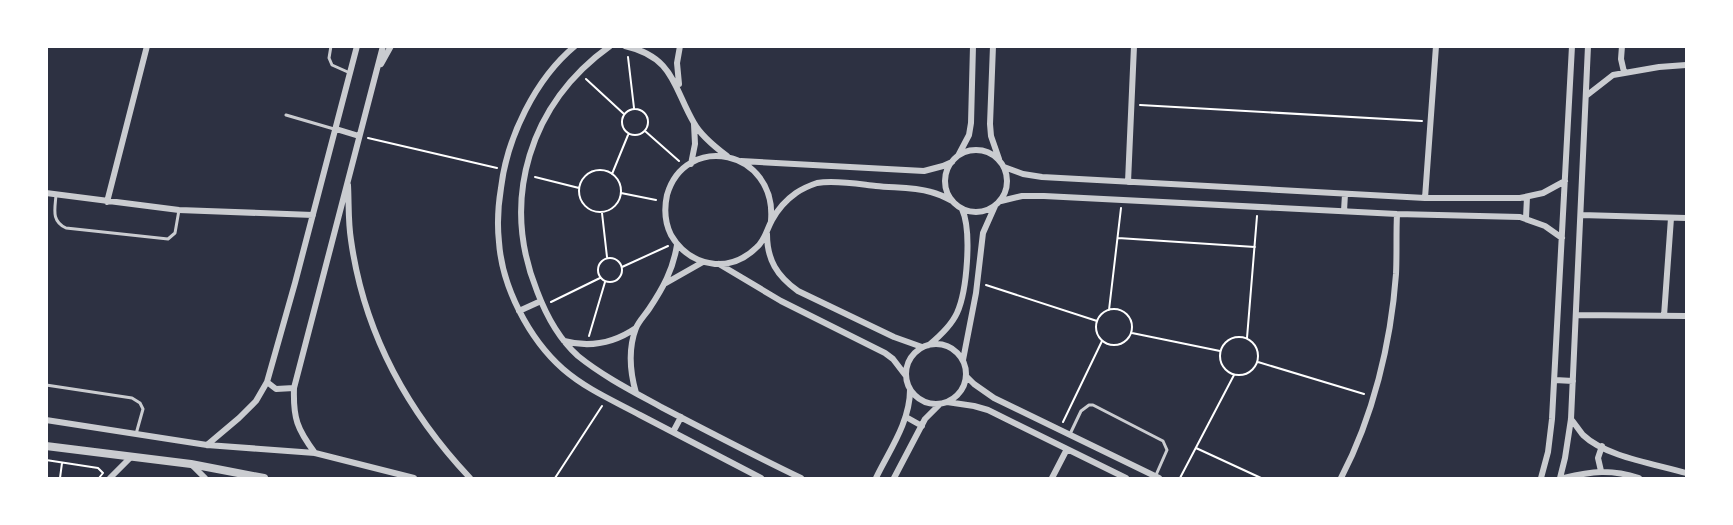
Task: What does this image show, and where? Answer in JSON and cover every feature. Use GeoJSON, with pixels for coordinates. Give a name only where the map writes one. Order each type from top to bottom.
{"type":"FeatureCollection","features":[{"type":"Feature","properties":{"kind":"street"},"geometry":{"type":"LineString","coordinates":[[107,202],[147,46]]}},
{"type":"Feature","properties":{"kind":"street"},"geometry":{"type":"LineString","coordinates":[[207,445],[256,401],[267,382],[357,46]]}},
{"type":"Feature","properties":{"kind":"street"},"geometry":{"type":"LineString","coordinates":[[315,453],[303,436],[293,413],[294,388],[383,46]]}},
{"type":"Feature","properties":{"kind":"street"},"geometry":{"type":"LineString","coordinates":[[377,69],[391,46]]}},
{"type":"Feature","properties":{"kind":"street"},"geometry":{"type":"LineString","coordinates":[[575,46],[559,62],[525,109],[511,141],[503,170],[498,210],[499,244],[506,279],[519,311],[538,341],[561,368],[574,379],[761,478]]}},
{"type":"Feature","properties":{"kind":"street"},"geometry":{"type":"LineString","coordinates":[[610,46],[578,72],[553,104],[535,141],[525,174],[520,225],[527,267],[542,303],[563,341],[598,371],[681,417],[801,478]]}},
{"type":"Feature","properties":{"kind":"street"},"geometry":{"type":"LineString","coordinates":[[680,46],[677,63],[680,90]]}},
{"type":"Feature","properties":{"kind":"street"},"geometry":{"type":"LineString","coordinates":[[952,201],[945,187],[945,178],[952,162],[964,146],[971,123],[974,46]]}},
{"type":"Feature","properties":{"kind":"street"},"geometry":{"type":"LineString","coordinates":[[894,478],[921,426],[943,403],[956,396],[963,387],[966,376],[963,360],[973,316],[983,233],[1007,184],[1004,167],[991,136],[993,46]]}},
{"type":"Feature","properties":{"kind":"street"},"geometry":{"type":"LineString","coordinates":[[1128,182],[1134,46]]}},
{"type":"Feature","properties":{"kind":"street"},"geometry":{"type":"LineString","coordinates":[[1425,198],[1436,46]]}},
{"type":"Feature","properties":{"kind":"street"},"geometry":{"type":"LineString","coordinates":[[1541,478],[1551,436],[1572,46]]}},
{"type":"Feature","properties":{"kind":"street"},"geometry":{"type":"LineString","coordinates":[[1588,46],[1571,419],[1562,478],[1602,471],[1639,478]]}},
{"type":"Feature","properties":{"kind":"street"},"geometry":{"type":"LineString","coordinates":[[1622,46],[1621,59],[1624,72]]}},
{"type":"Feature","properties":{"kind":"street"},"geometry":{"type":"LineString","coordinates":[[626,47],[653,58],[664,67],[680,90],[694,124],[709,142],[728,157],[753,168],[763,179],[772,207],[771,221]]}},
{"type":"Feature","properties":{"kind":"street"},"geometry":{"type":"LineString","coordinates":[[1586,96],[1613,75],[1686,65]]}},
{"type":"Feature","properties":{"kind":"street"},"geometry":{"type":"LineString","coordinates":[[688,166],[694,144],[694,124]]}},
{"type":"Feature","properties":{"kind":"street"},"geometry":{"type":"LineString","coordinates":[[336,129],[359,136]]}},
{"type":"Feature","properties":{"kind":"street"},"geometry":{"type":"LineString","coordinates":[[958,155],[975,150],[992,154],[999,159]]}},
{"type":"Feature","properties":{"kind":"street"},"geometry":{"type":"LineString","coordinates":[[728,157],[709,158],[688,166],[676,177],[665,202],[665,216],[676,244],[689,255],[703,262],[718,264],[733,262],[747,256],[758,246],[782,205],[798,192],[816,183],[924,190],[943,196],[961,209],[979,213],[995,206]]}},
{"type":"Feature","properties":{"kind":"street"},"geometry":{"type":"LineString","coordinates":[[740,161],[924,171],[933,170],[952,162]]}},
{"type":"Feature","properties":{"kind":"street"},"geometry":{"type":"LineString","coordinates":[[1004,167],[1032,176],[1425,198],[1527,197],[1543,193],[1565,181]]}},
{"type":"Feature","properties":{"kind":"street"},"geometry":{"type":"LineString","coordinates":[[348,177],[351,239],[363,299],[384,357],[414,410],[452,459],[470,478]]}},
{"type":"Feature","properties":{"kind":"street"},"geometry":{"type":"LineString","coordinates":[[46,193],[179,210],[313,215]]}},
{"type":"Feature","properties":{"kind":"street"},"geometry":{"type":"LineString","coordinates":[[1344,211],[1345,194]]}},
{"type":"Feature","properties":{"kind":"street"},"geometry":{"type":"LineString","coordinates":[[1000,201],[1033,196],[1526,218],[1545,226],[1562,238]]}},
{"type":"Feature","properties":{"kind":"street"},"geometry":{"type":"LineString","coordinates":[[1526,218],[1527,197]]}},
{"type":"Feature","properties":{"kind":"street"},"geometry":{"type":"LineString","coordinates":[[906,376],[908,362],[950,325],[962,300],[967,227],[961,209]]}},
{"type":"Feature","properties":{"kind":"street"},"geometry":{"type":"LineString","coordinates":[[1341,478],[1360,435],[1373,397],[1388,336],[1396,274],[1397,214]]}},
{"type":"Feature","properties":{"kind":"street"},"geometry":{"type":"LineString","coordinates":[[1581,215],[1686,218]]}},
{"type":"Feature","properties":{"kind":"street"},"geometry":{"type":"LineString","coordinates":[[1664,316],[1671,218]]}},
{"type":"Feature","properties":{"kind":"street"},"geometry":{"type":"LineString","coordinates":[[766,234],[770,261],[777,273],[798,291],[894,337],[926,346],[939,344],[949,346],[963,360]]}},
{"type":"Feature","properties":{"kind":"street"},"geometry":{"type":"LineString","coordinates":[[563,341],[586,345],[608,342],[628,334],[637,327],[666,284],[673,265],[676,244]]}},
{"type":"Feature","properties":{"kind":"street"},"geometry":{"type":"LineString","coordinates":[[666,284],[703,262]]}},
{"type":"Feature","properties":{"kind":"street"},"geometry":{"type":"LineString","coordinates":[[718,264],[781,301],[885,353],[900,367],[906,376],[910,390],[910,403],[906,417],[876,478]]}},
{"type":"Feature","properties":{"kind":"street"},"geometry":{"type":"LineString","coordinates":[[519,311],[542,303]]}},
{"type":"Feature","properties":{"kind":"street"},"geometry":{"type":"LineString","coordinates":[[1576,315],[1686,316]]}},
{"type":"Feature","properties":{"kind":"street"},"geometry":{"type":"LineString","coordinates":[[636,393],[630,360],[637,327]]}},
{"type":"Feature","properties":{"kind":"street"},"geometry":{"type":"LineString","coordinates":[[966,376],[990,396],[1157,478]]}},
{"type":"Feature","properties":{"kind":"street"},"geometry":{"type":"LineString","coordinates":[[1555,380],[1573,381]]}},
{"type":"Feature","properties":{"kind":"street"},"geometry":{"type":"LineString","coordinates":[[267,382],[276,388],[294,388]]}},
{"type":"Feature","properties":{"kind":"street"},"geometry":{"type":"LineString","coordinates":[[910,390],[926,403],[983,408],[1126,478]]}},
{"type":"Feature","properties":{"kind":"street"},"geometry":{"type":"LineString","coordinates":[[983,408],[990,396]]}},
{"type":"Feature","properties":{"kind":"street"},"geometry":{"type":"LineString","coordinates":[[673,432],[681,417]]}},
{"type":"Feature","properties":{"kind":"street"},"geometry":{"type":"LineString","coordinates":[[906,417],[921,426]]}},
{"type":"Feature","properties":{"kind":"street"},"geometry":{"type":"LineString","coordinates":[[1571,419],[1584,435],[1602,446],[1622,455],[1686,472]]}},
{"type":"Feature","properties":{"kind":"street"},"geometry":{"type":"LineString","coordinates":[[46,420],[207,445],[315,453],[414,478]]}},
{"type":"Feature","properties":{"kind":"street"},"geometry":{"type":"LineString","coordinates":[[46,446],[192,464],[264,478]]}},
{"type":"Feature","properties":{"kind":"street"},"geometry":{"type":"LineString","coordinates":[[1602,446],[1598,458],[1602,471]]}},
{"type":"Feature","properties":{"kind":"street"},"geometry":{"type":"LineString","coordinates":[[1052,478],[1067,449]]}},
{"type":"Feature","properties":{"kind":"street"},"geometry":{"type":"LineString","coordinates":[[110,478],[130,456]]}},
{"type":"Feature","properties":{"kind":"street"},"geometry":{"type":"LineString","coordinates":[[192,464],[205,478]]}},
{"type":"Feature","properties":{"kind":"lane"},"geometry":{"type":"LineString","coordinates":[[331,46],[329,58],[332,65],[350,73]]}},
{"type":"Feature","properties":{"kind":"lane"},"geometry":{"type":"LineString","coordinates":[[286,115],[336,129]]}},
{"type":"Feature","properties":{"kind":"lane"},"geometry":{"type":"LineString","coordinates":[[56,195],[55,218],[59,224],[77,229],[168,239],[175,233],[179,210]]}},
{"type":"Feature","properties":{"kind":"lane"},"geometry":{"type":"LineString","coordinates":[[46,385],[132,398],[140,403],[142,409],[136,434]]}},
{"type":"Feature","properties":{"kind":"lane"},"geometry":{"type":"LineString","coordinates":[[1070,434],[1081,411],[1093,405],[1159,438],[1166,445],[1167,450],[1157,478]]}},
{"type":"Feature","properties":{"kind":"path"},"geometry":{"type":"LineString","coordinates":[[626,47],[634,108]]}},
{"type":"Feature","properties":{"kind":"path"},"geometry":{"type":"LineString","coordinates":[[578,72],[624,114]]}},
{"type":"Feature","properties":{"kind":"path"},"geometry":{"type":"LineString","coordinates":[[1131,104],[1431,121]]}},
{"type":"Feature","properties":{"kind":"path"},"geometry":{"type":"LineString","coordinates":[[634,108],[645,113],[648,119],[645,131],[637,136],[628,134],[621,125],[624,114],[634,108]]}},
{"type":"Feature","properties":{"kind":"path"},"geometry":{"type":"LineString","coordinates":[[645,131],[688,166]]}},
{"type":"Feature","properties":{"kind":"path"},"geometry":{"type":"LineString","coordinates":[[612,174],[628,134]]}},
{"type":"Feature","properties":{"kind":"path"},"geometry":{"type":"LineString","coordinates":[[359,136],[503,170]]}},
{"type":"Feature","properties":{"kind":"path"},"geometry":{"type":"LineString","coordinates":[[602,170],[617,179],[621,193],[616,204],[602,212],[591,210],[583,203],[579,188],[583,178],[592,171],[602,170]]}},
{"type":"Feature","properties":{"kind":"path"},"geometry":{"type":"LineString","coordinates":[[525,174],[579,188]]}},
{"type":"Feature","properties":{"kind":"path"},"geometry":{"type":"LineString","coordinates":[[621,193],[665,202]]}},
{"type":"Feature","properties":{"kind":"path"},"geometry":{"type":"LineString","coordinates":[[1109,310],[1122,200]]}},
{"type":"Feature","properties":{"kind":"path"},"geometry":{"type":"LineString","coordinates":[[1246,338],[1258,207]]}},
{"type":"Feature","properties":{"kind":"path"},"geometry":{"type":"LineString","coordinates":[[602,212],[607,257]]}},
{"type":"Feature","properties":{"kind":"path"},"geometry":{"type":"LineString","coordinates":[[1118,238],[1255,247]]}},
{"type":"Feature","properties":{"kind":"path"},"geometry":{"type":"LineString","coordinates":[[622,267],[676,244]]}},
{"type":"Feature","properties":{"kind":"path"},"geometry":{"type":"LineString","coordinates":[[607,257],[616,259],[622,267],[621,276],[618,279],[606,282],[597,273],[599,263],[607,257]]}},
{"type":"Feature","properties":{"kind":"path"},"geometry":{"type":"LineString","coordinates":[[542,303],[600,278]]}},
{"type":"Feature","properties":{"kind":"path"},"geometry":{"type":"LineString","coordinates":[[586,345],[606,282]]}},
{"type":"Feature","properties":{"kind":"path"},"geometry":{"type":"LineString","coordinates":[[977,282],[1097,321]]}},
{"type":"Feature","properties":{"kind":"path"},"geometry":{"type":"LineString","coordinates":[[1119,309],[1128,314],[1132,323],[1132,333],[1126,342],[1116,346],[1106,344],[1096,332],[1097,321],[1109,310],[1119,309]]}},
{"type":"Feature","properties":{"kind":"path"},"geometry":{"type":"LineString","coordinates":[[1132,333],[1220,351]]}},
{"type":"Feature","properties":{"kind":"path"},"geometry":{"type":"LineString","coordinates":[[1246,338],[1258,350],[1258,362],[1246,375],[1234,375],[1224,369],[1219,357],[1220,351],[1231,339],[1246,338]]}},
{"type":"Feature","properties":{"kind":"path"},"geometry":{"type":"LineString","coordinates":[[1060,429],[1102,340]]}},
{"type":"Feature","properties":{"kind":"path"},"geometry":{"type":"LineString","coordinates":[[1258,362],[1373,397]]}},
{"type":"Feature","properties":{"kind":"path"},"geometry":{"type":"LineString","coordinates":[[1180,478],[1234,375]]}},
{"type":"Feature","properties":{"kind":"path"},"geometry":{"type":"LineString","coordinates":[[555,478],[607,398]]}},
{"type":"Feature","properties":{"kind":"path"},"geometry":{"type":"LineString","coordinates":[[1196,448],[1261,478]]}},
{"type":"Feature","properties":{"kind":"path"},"geometry":{"type":"LineString","coordinates":[[46,460],[98,468],[103,473],[99,478]]}},
{"type":"Feature","properties":{"kind":"path"},"geometry":{"type":"LineString","coordinates":[[60,478],[62,463]]}}]}
